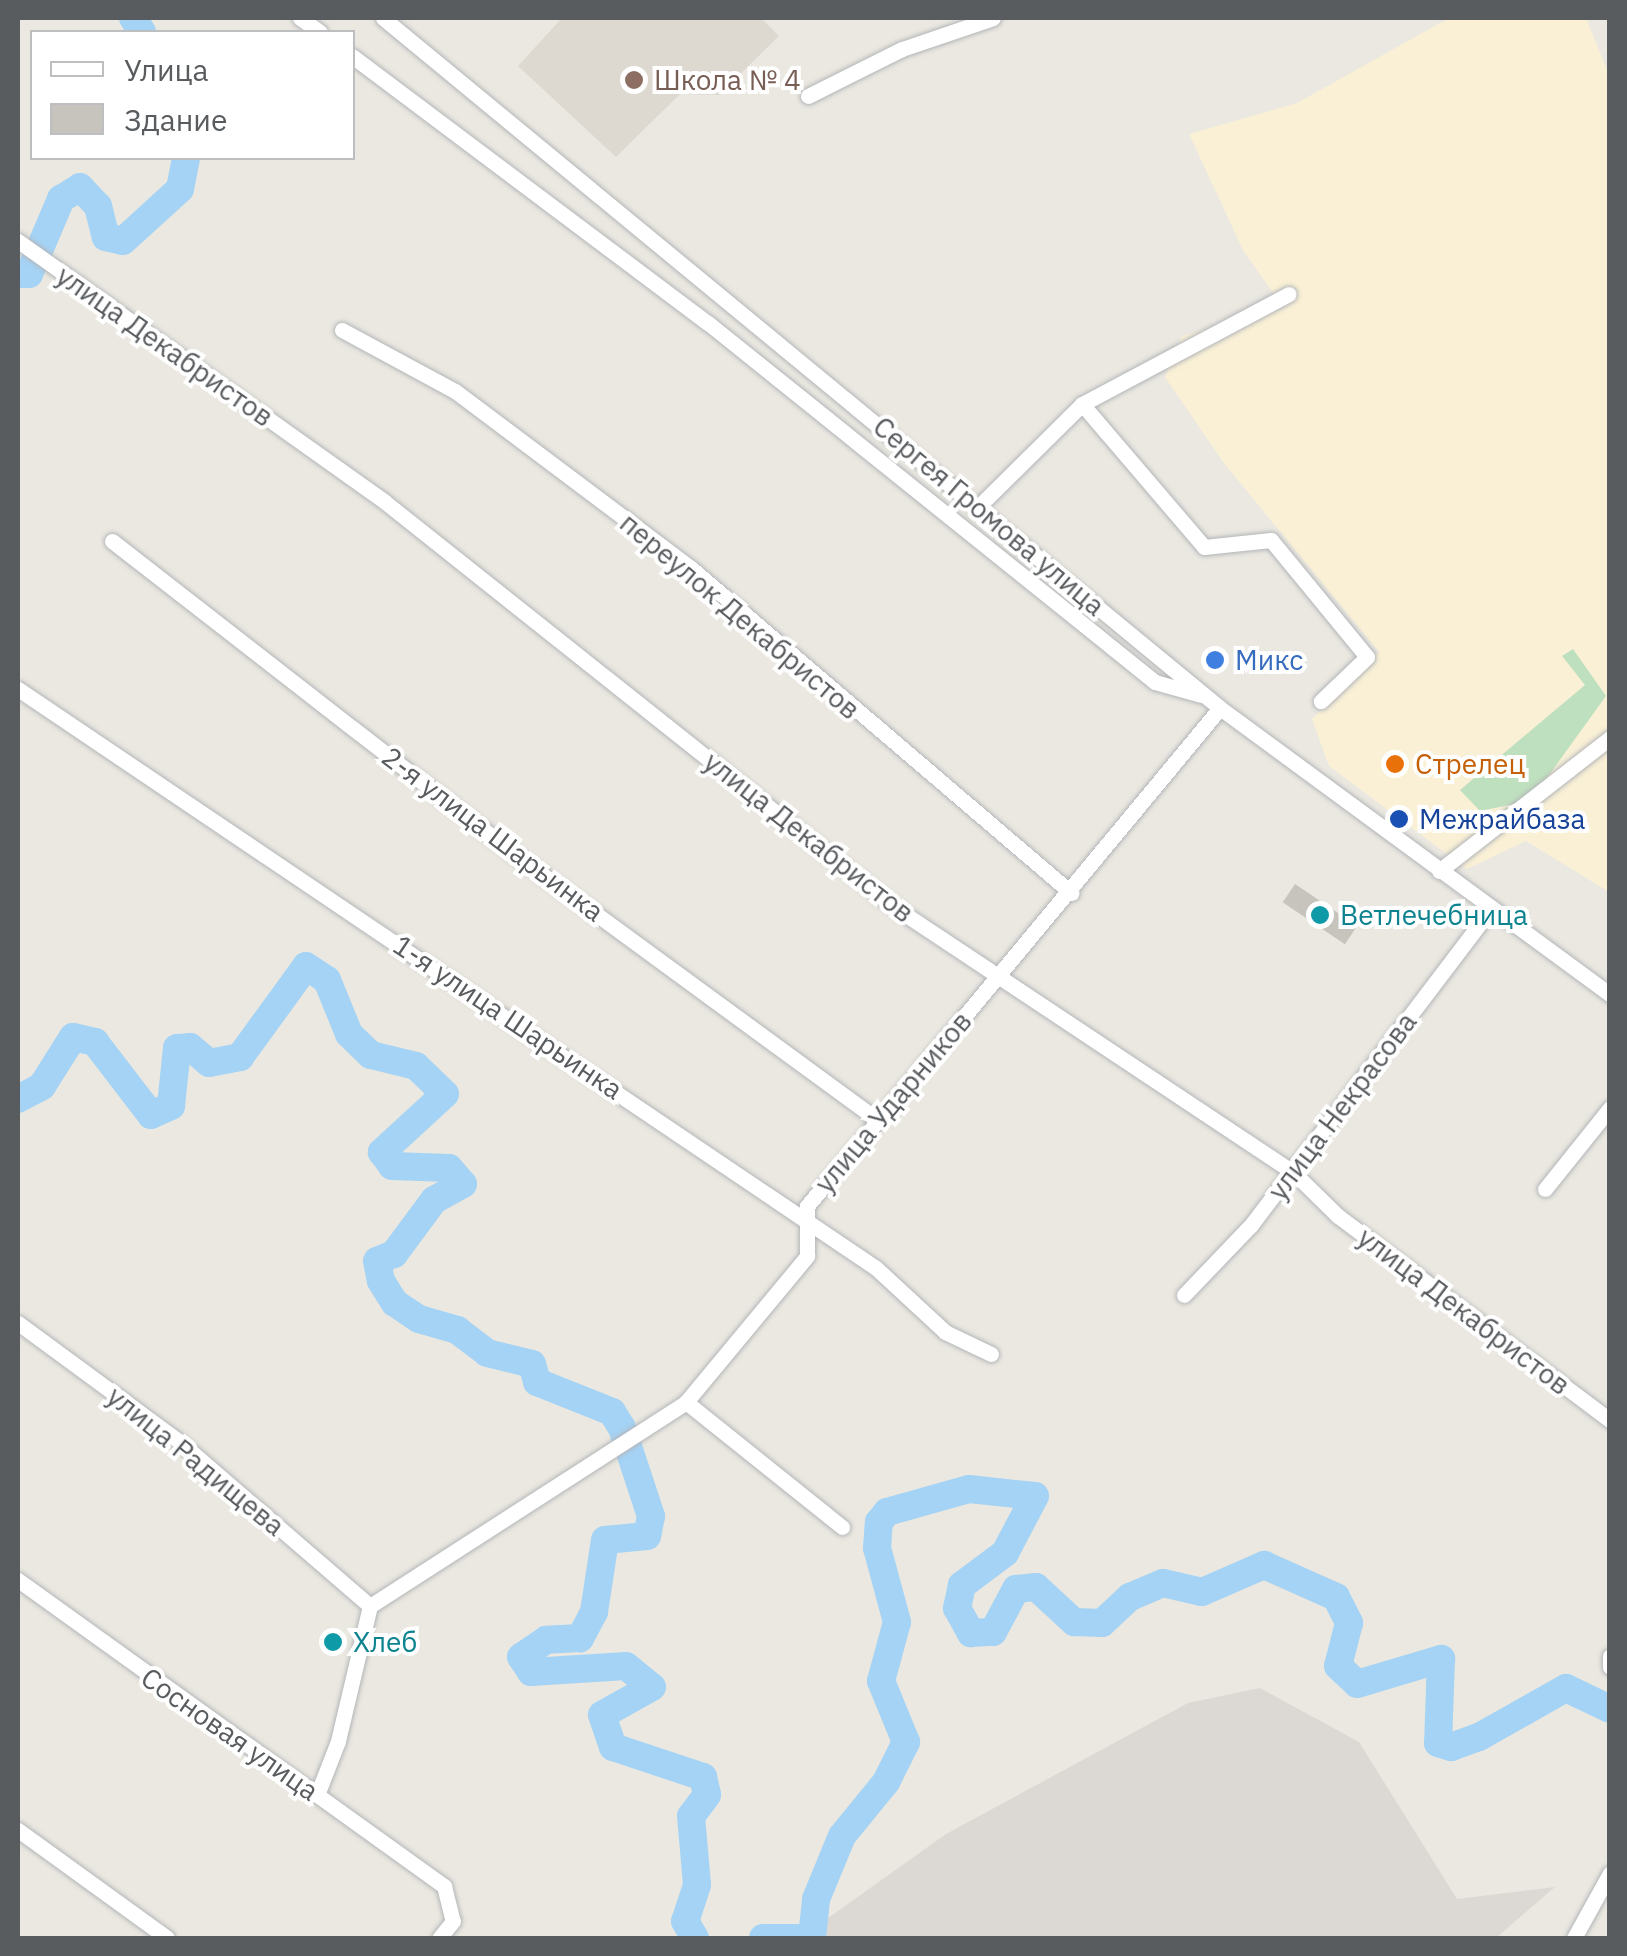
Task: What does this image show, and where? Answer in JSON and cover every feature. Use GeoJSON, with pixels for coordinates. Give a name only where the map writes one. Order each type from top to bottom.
{"type":"FeatureCollection","features":[{"type":"Feature","properties":{"kind":"street","name":"Сергея Громова улица"},"geometry":{"type":"LineString","coordinates":[[383,18],[1220,708],[1610,994]]}},
{"type":"Feature","properties":{"kind":"street"},"geometry":{"type":"LineString","coordinates":[[808,96],[902,49],[993,18]]}},
{"type":"Feature","properties":{"kind":"street"},"geometry":{"type":"LineString","coordinates":[[355,58],[708,323],[1155,682],[1206,696]]}},
{"type":"Feature","properties":{"kind":"street","name":"улица Декабристов"},"geometry":{"type":"LineString","coordinates":[[18,241],[385,502],[898,909],[1292,1171],[1338,1216],[1610,1420]]}},
{"type":"Feature","properties":{"kind":"street"},"geometry":{"type":"LineString","coordinates":[[978,507],[1082,404],[1289,294]]}},
{"type":"Feature","properties":{"kind":"street","name":"переулок Декабристов"},"geometry":{"type":"LineString","coordinates":[[342,330],[455,391],[664,547],[1072,893]]}},
{"type":"Feature","properties":{"kind":"street"},"geometry":{"type":"LineString","coordinates":[[1082,404],[1204,548],[1271,540],[1367,657],[1320,701]]}},
{"type":"Feature","properties":{"kind":"street","name":"2-я улица Шарьинка"},"geometry":{"type":"LineString","coordinates":[[112,541],[521,859],[878,1120]]}},
{"type":"Feature","properties":{"kind":"street","name":"1-я улица Шарьинка"},"geometry":{"type":"LineString","coordinates":[[18,689],[876,1268],[945,1332],[991,1354]]}},
{"type":"Feature","properties":{"kind":"street","name":"улица Ударников"},"geometry":{"type":"LineString","coordinates":[[370,1606],[632,1432],[686,1402],[806,1256],[810,1224],[806,1206],[1072,893],[1220,708]]}},
{"type":"Feature","properties":{"kind":"street"},"geometry":{"type":"LineString","coordinates":[[1438,871],[1610,738]]}},
{"type":"Feature","properties":{"kind":"street","name":"улица Некрасова"},"geometry":{"type":"LineString","coordinates":[[1184,1296],[1292,1171],[1491,909]]}},
{"type":"Feature","properties":{"kind":"street"},"geometry":{"type":"LineString","coordinates":[[1545,1188],[1610,1108]]}},
{"type":"Feature","properties":{"kind":"street","name":"улица Радищева"},"geometry":{"type":"LineString","coordinates":[[18,1323],[180,1442],[370,1606]]}},
{"type":"Feature","properties":{"kind":"street"},"geometry":{"type":"LineString","coordinates":[[686,1402],[842,1527]]}},
{"type":"Feature","properties":{"kind":"street","name":"Сосновая улица"},"geometry":{"type":"LineString","coordinates":[[18,1580],[444,1886],[453,1922],[439,1938]]}},
{"type":"Feature","properties":{"kind":"street"},"geometry":{"type":"LineString","coordinates":[[317,1794],[338,1741],[370,1606]]}},
{"type":"Feature","properties":{"kind":"street"},"geometry":{"type":"LineString","coordinates":[[1610,1656],[1610,1667]]}},
{"type":"Feature","properties":{"kind":"street"},"geometry":{"type":"LineString","coordinates":[[18,1830],[166,1938]]}},
{"type":"Feature","properties":{"kind":"street"},"geometry":{"type":"LineString","coordinates":[[1574,1938],[1610,1873]]}},
{"type":"Feature","properties":{"kind":"shaded area","name":"Школа № 4"},"geometry":{"type":"Polygon","coordinates":[[[562,18],[761,18],[779,36],[719,95],[680,94],[616,157],[518,66],[562,18]]]}},
{"type":"Feature","properties":{"kind":"shaded area","name":"Межрайбаза"},"geometry":{"type":"Polygon","coordinates":[[[1449,18],[1586,18],[1610,77],[1609,892],[1526,841],[1467,869],[1329,766],[1312,719],[1379,652],[1223,462],[1165,377],[1182,336],[1284,309],[1243,250],[1189,134],[1297,103],[1449,18]]]}},
{"type":"Feature","properties":{"kind":"shaded area"},"geometry":{"type":"Polygon","coordinates":[[[1260,1688],[1359,1742],[1457,1899],[1555,1887],[1496,1938],[800,1938],[946,1834],[1188,1703],[1260,1688]]]}},
{"type":"Feature","properties":{"kind":"green space"},"geometry":{"type":"Polygon","coordinates":[[[1573,649],[1606,696],[1544,782],[1519,803],[1480,811],[1460,790],[1585,685],[1562,656],[1573,649]]]}},
{"type":"Feature","properties":{"kind":"building","name":"Ветлечебница"},"geometry":{"type":"Polygon","coordinates":[[[1295,884],[1357,926],[1345,944],[1283,902],[1295,884]]]}},
{"type":"Feature","properties":{"kind":"waterway"},"geometry":{"type":"LineString","coordinates":[[133,18],[141,30]]}},
{"type":"Feature","properties":{"kind":"waterway"},"geometry":{"type":"LineString","coordinates":[[18,274],[29,274],[61,199],[80,187],[98,206],[106,237],[123,241],[180,189],[186,160]]}},
{"type":"Feature","properties":{"kind":"waterway"},"geometry":{"type":"LineString","coordinates":[[18,1099],[42,1086],[73,1037],[95,1042],[151,1115],[171,1106],[177,1048],[190,1047],[209,1063],[240,1057],[306,966],[327,980],[349,1034],[371,1055],[416,1066],[445,1094],[382,1152],[392,1166],[449,1168],[463,1184],[434,1200],[394,1254],[377,1261],[381,1281],[395,1303],[419,1319],[457,1330],[487,1353],[532,1364],[537,1382],[612,1412],[622,1428],[651,1516],[647,1536],[605,1540],[594,1612],[580,1638],[546,1640],[521,1657],[531,1672],[626,1666],[652,1687],[602,1715],[613,1747],[703,1777],[707,1795],[691,1816],[697,1885],[685,1921],[695,1938]]}},
{"type":"Feature","properties":{"kind":"waterway"},"geometry":{"type":"LineString","coordinates":[[763,1938],[812,1938],[816,1899],[842,1836],[886,1782],[906,1742],[881,1681],[897,1622],[877,1548],[879,1522],[887,1512],[969,1489],[1035,1496],[1005,1553],[962,1585],[957,1608],[971,1633],[993,1632],[1016,1589],[1036,1587],[1074,1622],[1102,1623],[1130,1597],[1163,1583],[1202,1592],[1264,1565],[1336,1597],[1349,1623],[1338,1666],[1357,1684],[1441,1659],[1438,1743],[1451,1747],[1479,1737],[1566,1688],[1610,1709]]}},
{"type":"Feature","properties":{"kind":"place","name":"Школа № 4"},"geometry":{"type":"Point","coordinates":[634,80]}},
{"type":"Feature","properties":{"kind":"place","name":"Микс"},"geometry":{"type":"Point","coordinates":[1215,660]}},
{"type":"Feature","properties":{"kind":"place","name":"Стрелец"},"geometry":{"type":"Point","coordinates":[1395,764]}},
{"type":"Feature","properties":{"kind":"place","name":"Межрайбаза"},"geometry":{"type":"Point","coordinates":[1399,819]}},
{"type":"Feature","properties":{"kind":"place","name":"Ветлечебница"},"geometry":{"type":"Point","coordinates":[1320,915]}},
{"type":"Feature","properties":{"kind":"place","name":"Хлеб"},"geometry":{"type":"Point","coordinates":[333,1642]}}]}
